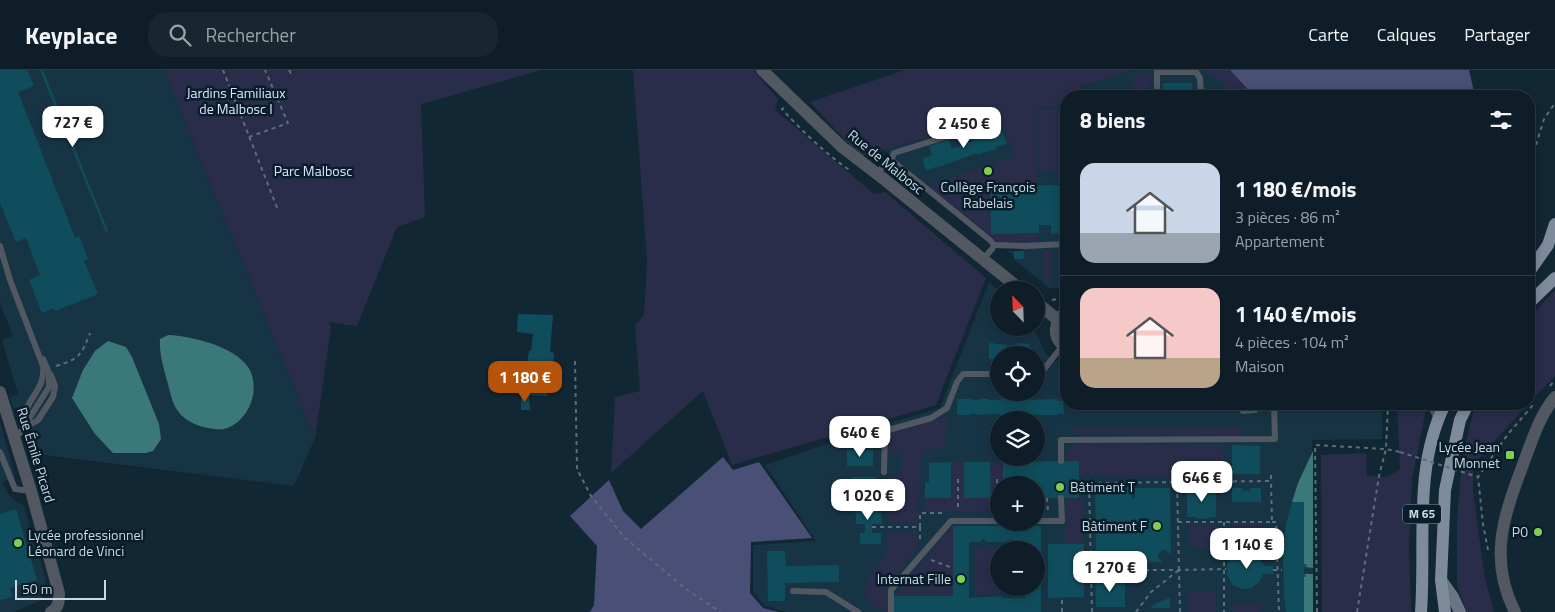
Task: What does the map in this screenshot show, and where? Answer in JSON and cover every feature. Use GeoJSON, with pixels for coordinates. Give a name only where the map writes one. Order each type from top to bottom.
{"type":"FeatureCollection","features":[{"type":"Feature","properties":{"kind":"main road"},"geometry":{"type":"LineString","coordinates":[[1535,263],[1548,245],[1555,224]]}},
{"type":"Feature","properties":{"kind":"main road"},"geometry":{"type":"LineString","coordinates":[[1535,297],[1555,278]]}},
{"type":"Feature","properties":{"kind":"main road","name":"M 65"},"geometry":{"type":"LineString","coordinates":[[1421,612],[1422,500],[1430,447],[1443,410]]}},
{"type":"Feature","properties":{"kind":"main road","name":"M 65"},"geometry":{"type":"LineString","coordinates":[[1445,612],[1441,580],[1444,490],[1460,420],[1465,410]]}},
{"type":"Feature","properties":{"kind":"main road"},"geometry":{"type":"LineString","coordinates":[[1441,580],[1453,597],[1460,612]]}},
{"type":"Feature","properties":{"kind":"street","name":"Rue de Malbosc"},"geometry":{"type":"LineString","coordinates":[[762,70],[842,147],[1010,281]]}},
{"type":"Feature","properties":{"kind":"street"},"geometry":{"type":"LineString","coordinates":[[1045,307],[1060,315]]}},
{"type":"Feature","properties":{"kind":"street"},"geometry":{"type":"LineString","coordinates":[[1060,319],[1056,326],[1056,333],[1060,340]]}},
{"type":"Feature","properties":{"kind":"street","name":"Rue Émile Picard"},"geometry":{"type":"LineString","coordinates":[[0,392],[19,433],[31,491],[59,593],[59,602],[54,611]]}},
{"type":"Feature","properties":{"kind":"street"},"geometry":{"type":"LineString","coordinates":[[1515,612],[1508,598],[1503,580],[1500,536],[1509,503],[1537,427],[1555,397]]}},
{"type":"Feature","properties":{"kind":"street"},"geometry":{"type":"LineString","coordinates":[[1436,410],[1439,417]]}},
{"type":"Feature","properties":{"kind":"lane"},"geometry":{"type":"LineString","coordinates":[[1157,90],[1157,72],[1196,72],[1200,78],[1201,90]]}},
{"type":"Feature","properties":{"kind":"lane"},"geometry":{"type":"LineString","coordinates":[[877,174],[890,162],[894,153],[993,122]]}},
{"type":"Feature","properties":{"kind":"lane"},"geometry":{"type":"LineString","coordinates":[[890,162],[894,162],[969,222],[994,245],[1060,244]]}},
{"type":"Feature","properties":{"kind":"lane"},"geometry":{"type":"LineString","coordinates":[[982,259],[994,245]]}},
{"type":"Feature","properties":{"kind":"lane"},"geometry":{"type":"LineString","coordinates":[[0,246],[13,289],[42,366],[43,376],[40,387],[25,410],[19,433]]}},
{"type":"Feature","properties":{"kind":"lane"},"geometry":{"type":"LineString","coordinates":[[1045,368],[1060,351]]}},
{"type":"Feature","properties":{"kind":"lane"},"geometry":{"type":"LineString","coordinates":[[19,433],[49,387],[48,369],[38,352]]}},
{"type":"Feature","properties":{"kind":"lane"},"geometry":{"type":"LineString","coordinates":[[884,472],[885,432],[931,418],[947,408],[957,382],[963,374],[990,374]]}},
{"type":"Feature","properties":{"kind":"lane"},"geometry":{"type":"LineString","coordinates":[[1243,410],[1255,410]]}},
{"type":"Feature","properties":{"kind":"lane"},"geometry":{"type":"LineString","coordinates":[[1061,461],[1061,440],[1275,439],[1274,410]]}},
{"type":"Feature","properties":{"kind":"lane"},"geometry":{"type":"LineString","coordinates":[[0,452],[15,489],[31,491]]}},
{"type":"Feature","properties":{"kind":"lane"},"geometry":{"type":"LineString","coordinates":[[1045,521],[1062,521],[1061,498]]}},
{"type":"Feature","properties":{"kind":"lane"},"geometry":{"type":"LineString","coordinates":[[891,612],[891,590],[951,521],[990,521]]}},
{"type":"Feature","properties":{"kind":"lane"},"geometry":{"type":"LineString","coordinates":[[793,591],[826,592],[858,612]]}},
{"type":"Feature","properties":{"kind":"path"},"geometry":{"type":"LineString","coordinates":[[222,70],[278,210]]}},
{"type":"Feature","properties":{"kind":"path"},"geometry":{"type":"LineString","coordinates":[[249,137],[288,123],[266,70]]}},
{"type":"Feature","properties":{"kind":"path"},"geometry":{"type":"LineString","coordinates":[[1535,148],[1544,119],[1555,103]]}},
{"type":"Feature","properties":{"kind":"path"},"geometry":{"type":"LineString","coordinates":[[48,369],[74,360],[84,347],[90,333]]}},
{"type":"Feature","properties":{"kind":"path"},"geometry":{"type":"LineString","coordinates":[[575,361],[577,470],[591,496],[625,538],[686,589],[720,612]]}},
{"type":"Feature","properties":{"kind":"path"},"geometry":{"type":"LineString","coordinates":[[1357,612],[1379,476],[1386,449],[1388,410]]}},
{"type":"Feature","properties":{"kind":"path"},"geometry":{"type":"LineString","coordinates":[[1317,612],[1315,445],[1386,449],[1478,476]]}},
{"type":"Feature","properties":{"kind":"path"},"geometry":{"type":"LineString","coordinates":[[1271,472],[1272,522]]}},
{"type":"Feature","properties":{"kind":"path"},"geometry":{"type":"LineString","coordinates":[[958,479],[958,513]]}},
{"type":"Feature","properties":{"kind":"path"},"geometry":{"type":"LineString","coordinates":[[1092,612],[1089,483],[1271,481]]}},
{"type":"Feature","properties":{"kind":"path"},"geometry":{"type":"LineString","coordinates":[[1178,482],[1180,612]]}},
{"type":"Feature","properties":{"kind":"path"},"geometry":{"type":"LineString","coordinates":[[1045,513],[1048,513],[1048,498]]}},
{"type":"Feature","properties":{"kind":"path"},"geometry":{"type":"LineString","coordinates":[[1178,522],[1276,522],[1278,612]]}},
{"type":"Feature","properties":{"kind":"path"},"geometry":{"type":"LineString","coordinates":[[1224,522],[1224,612]]}},
{"type":"Feature","properties":{"kind":"path"},"geometry":{"type":"LineString","coordinates":[[872,527],[920,527],[921,556],[953,568]]}},
{"type":"Feature","properties":{"kind":"path"},"geometry":{"type":"LineString","coordinates":[[1091,570],[1225,569]]}},
{"type":"Feature","properties":{"kind":"path"},"geometry":{"type":"LineString","coordinates":[[1136,612],[1151,592],[1179,570]]}},
{"type":"Feature","properties":{"kind":"path"},"geometry":{"type":"LineString","coordinates":[[1273,570],[1282,570]]}},
{"type":"Feature","properties":{"kind":"path"},"geometry":{"type":"LineString","coordinates":[[1062,598],[1062,612]]}},
{"type":"Feature","properties":{"kind":"shaded area"},"geometry":{"type":"Polygon","coordinates":[[[0,70],[164,70],[315,438],[294,486],[29,453],[10,397],[18,394],[2,340],[13,336],[0,303],[0,70]]]}},
{"type":"Feature","properties":{"kind":"shaded area","name":"Collège François Rabelais"},"geometry":{"type":"Polygon","coordinates":[[[1133,70],[1230,70],[1248,90],[1072,90],[1133,70]]]}},
{"type":"Feature","properties":{"kind":"shaded area"},"geometry":{"type":"Polygon","coordinates":[[[1230,70],[1469,70],[1474,90],[1248,90],[1230,70]]]}},
{"type":"Feature","properties":{"kind":"shaded area","name":"Collège François Rabelais"},"geometry":{"type":"Polygon","coordinates":[[[1060,94],[1060,288],[1049,288],[1045,285],[1045,281],[1041,281],[1014,259],[1014,256],[1008,251],[1024,250],[1025,243],[999,243],[883,149],[932,136],[1060,94]]]}},
{"type":"Feature","properties":{"kind":"shaded area"},"geometry":{"type":"Polygon","coordinates":[[[989,282],[990,336],[1037,336],[1042,346],[990,346],[990,401],[1045,401],[1045,352],[1054,361],[1060,360],[1060,410],[1382,410],[1382,439],[1312,440],[1313,612],[787,612],[765,606],[753,592],[753,545],[816,541],[765,465],[876,427],[940,408],[989,282]]]}},
{"type":"Feature","properties":{"kind":"shaded area"},"geometry":{"type":"Polygon","coordinates":[[[168,335],[188,337],[223,348],[233,353],[248,367],[254,385],[253,394],[251,404],[240,420],[224,429],[214,429],[190,422],[180,414],[172,398],[161,356],[160,339],[168,335]]]}},
{"type":"Feature","properties":{"kind":"shaded area"},"geometry":{"type":"Polygon","coordinates":[[[108,341],[126,347],[132,357],[159,424],[161,439],[153,451],[146,453],[113,453],[95,434],[72,398],[83,370],[95,351],[108,341]]]}},
{"type":"Feature","properties":{"kind":"shaded area","name":"Lycée professionnel Léonard de Vinci"},"geometry":{"type":"Polygon","coordinates":[[[0,422],[15,477],[2,482],[8,494],[24,506],[46,580],[44,593],[40,601],[13,612],[0,612],[0,422]]]}},
{"type":"Feature","properties":{"kind":"shaded area"},"geometry":{"type":"Polygon","coordinates":[[[1313,451],[1313,568],[1305,567],[1307,565],[1304,564],[1304,502],[1292,502],[1298,483],[1313,451]]]}},
{"type":"Feature","properties":{"kind":"shaded area"},"geometry":{"type":"Polygon","coordinates":[[[723,457],[733,470],[759,462],[812,538],[751,542],[750,593],[763,608],[779,612],[590,612],[594,605],[597,546],[570,516],[609,480],[623,511],[641,529],[723,457]]]}},
{"type":"Feature","properties":{"kind":"shaded area"},"geometry":{"type":"Polygon","coordinates":[[[1304,574],[1313,574],[1313,612],[1304,612],[1304,577],[1306,576],[1304,574]]]}},
{"type":"Feature","properties":{"kind":"green space","name":"Parc Malbosc"},"geometry":{"type":"Polygon","coordinates":[[[164,70],[541,70],[421,104],[425,217],[397,227],[357,326],[329,322],[331,327],[315,438],[164,70]]]}},
{"type":"Feature","properties":{"kind":"green space"},"geometry":{"type":"Polygon","coordinates":[[[633,70],[753,70],[778,99],[775,110],[874,194],[885,192],[986,278],[936,405],[732,465],[703,391],[611,473],[615,397],[640,391],[635,325],[644,315],[647,261],[633,70]]]}},
{"type":"Feature","properties":{"kind":"green space"},"geometry":{"type":"Polygon","coordinates":[[[905,70],[1133,70],[1080,87],[1080,90],[1060,90],[1060,106],[1036,107],[1037,185],[990,186],[991,234],[1039,233],[1039,242],[999,243],[928,186],[1014,156],[1001,114],[860,156],[810,102],[905,70]]]}},
{"type":"Feature","properties":{"kind":"green space"},"geometry":{"type":"Polygon","coordinates":[[[1204,70],[1230,70],[1248,90],[1224,90],[1224,84],[1204,70]]]}},
{"type":"Feature","properties":{"kind":"green space"},"geometry":{"type":"Polygon","coordinates":[[[1150,73],[1150,90],[1134,90],[1134,74],[1150,73]]]}},
{"type":"Feature","properties":{"kind":"green space"},"geometry":{"type":"Polygon","coordinates":[[[1060,109],[1060,172],[1039,172],[1038,110],[1060,109]]]}},
{"type":"Feature","properties":{"kind":"green space"},"geometry":{"type":"Polygon","coordinates":[[[1043,250],[1051,250],[1052,282],[1043,281],[1043,250]]]}},
{"type":"Feature","properties":{"kind":"green space"},"geometry":{"type":"Polygon","coordinates":[[[1555,290],[1555,376],[1535,397],[1535,312],[1555,290]]]}},
{"type":"Feature","properties":{"kind":"green space"},"geometry":{"type":"Polygon","coordinates":[[[1397,410],[1426,410],[1412,479],[1409,547],[1411,612],[1322,612],[1321,455],[1366,453],[1367,476],[1385,477],[1400,470],[1397,410]]]}},
{"type":"Feature","properties":{"kind":"green space"},"geometry":{"type":"Polygon","coordinates":[[[1474,410],[1523,410],[1473,465],[1473,491],[1485,579],[1494,612],[1467,612],[1457,586],[1457,523],[1462,459],[1474,410]]]}},
{"type":"Feature","properties":{"kind":"green space"},"geometry":{"type":"Polygon","coordinates":[[[947,416],[945,447],[922,451],[918,524],[889,523],[887,476],[902,476],[902,454],[888,454],[889,434],[947,416]]]}},
{"type":"Feature","properties":{"kind":"green space"},"geometry":{"type":"Polygon","coordinates":[[[1074,428],[1243,428],[1243,435],[1074,434],[1074,428]]]}},
{"type":"Feature","properties":{"kind":"green space"},"geometry":{"type":"Polygon","coordinates":[[[1079,444],[1223,445],[1224,478],[1079,476],[1079,461],[1064,461],[1069,451],[1079,444]]]}},
{"type":"Feature","properties":{"kind":"green space"},"geometry":{"type":"Polygon","coordinates":[[[951,462],[964,462],[964,498],[990,498],[990,511],[925,512],[925,499],[951,498],[951,462]]]}},
{"type":"Feature","properties":{"kind":"green space"},"geometry":{"type":"Polygon","coordinates":[[[990,466],[1003,466],[1003,476],[990,476],[990,466]]]}},
{"type":"Feature","properties":{"kind":"green space"},"geometry":{"type":"Polygon","coordinates":[[[1065,498],[1084,498],[1084,544],[1065,544],[1065,498]]]}},
{"type":"Feature","properties":{"kind":"green space"},"geometry":{"type":"Polygon","coordinates":[[[1232,524],[1261,524],[1261,536],[1232,536],[1232,524]]]}},
{"type":"Feature","properties":{"kind":"green space"},"geometry":{"type":"Polygon","coordinates":[[[1189,525],[1216,525],[1216,547],[1189,547],[1189,525]]]}},
{"type":"Feature","properties":{"kind":"green space"},"geometry":{"type":"Polygon","coordinates":[[[953,526],[953,596],[894,596],[953,526]]]}},
{"type":"Feature","properties":{"kind":"green space"},"geometry":{"type":"Polygon","coordinates":[[[887,531],[918,531],[917,549],[888,586],[887,612],[885,612],[868,600],[865,588],[875,568],[888,552],[887,531]]]}},
{"type":"Feature","properties":{"kind":"green space"},"geometry":{"type":"Polygon","coordinates":[[[975,547],[990,547],[990,593],[975,593],[975,547]]]}},
{"type":"Feature","properties":{"kind":"green space"},"geometry":{"type":"Polygon","coordinates":[[[1188,592],[1215,592],[1215,612],[1188,612],[1188,592]]]}},
{"type":"Feature","properties":{"kind":"green space"},"geometry":{"type":"Polygon","coordinates":[[[1233,603],[1261,603],[1261,612],[1233,612],[1233,603]]]}},
{"type":"Feature","properties":{"kind":"building"},"geometry":{"type":"Polygon","coordinates":[[[0,70],[27,70],[34,86],[18,92],[75,238],[79,236],[88,259],[84,261],[98,294],[55,311],[54,308],[42,313],[29,280],[40,275],[26,238],[16,242],[0,203],[0,70]]]}},
{"type":"Feature","properties":{"kind":"building"},"geometry":{"type":"Polygon","coordinates":[[[40,70],[43,70],[108,231],[106,232],[40,70]]]}},
{"type":"Feature","properties":{"kind":"building"},"geometry":{"type":"Polygon","coordinates":[[[1163,83],[1192,83],[1192,90],[1163,90],[1163,83]]]}},
{"type":"Feature","properties":{"kind":"building"},"geometry":{"type":"Polygon","coordinates":[[[989,127],[992,135],[1002,132],[1007,143],[996,147],[997,149],[977,155],[977,153],[926,170],[922,159],[932,155],[929,146],[949,140],[952,149],[973,141],[970,133],[989,127]]]}},
{"type":"Feature","properties":{"kind":"building"},"geometry":{"type":"Polygon","coordinates":[[[1060,185],[1060,233],[1051,234],[1051,225],[1039,225],[1039,233],[991,234],[990,186],[1060,185]]]}},
{"type":"Feature","properties":{"kind":"building"},"geometry":{"type":"Polygon","coordinates":[[[1014,251],[1024,251],[1024,259],[1014,259],[1014,251]]]}},
{"type":"Feature","properties":{"kind":"building"},"geometry":{"type":"Polygon","coordinates":[[[518,314],[553,315],[550,352],[554,353],[551,388],[547,388],[547,396],[528,395],[530,377],[527,377],[531,364],[527,364],[533,334],[517,332],[518,314]]]}},
{"type":"Feature","properties":{"kind":"building"},"geometry":{"type":"Polygon","coordinates":[[[989,343],[1007,345],[990,346],[989,359],[989,343]]]}},
{"type":"Feature","properties":{"kind":"building"},"geometry":{"type":"Polygon","coordinates":[[[1017,343],[1030,344],[1030,346],[1011,346],[1017,345],[1017,343]]]}},
{"type":"Feature","properties":{"kind":"building"},"geometry":{"type":"Polygon","coordinates":[[[529,395],[530,410],[521,410],[521,396],[529,395]]]}},
{"type":"Feature","properties":{"kind":"building"},"geometry":{"type":"Polygon","coordinates":[[[957,399],[1045,401],[1045,399],[1058,399],[1060,401],[1060,410],[1064,410],[1064,414],[1045,415],[1045,411],[990,411],[990,414],[977,415],[971,413],[971,415],[957,415],[957,399]]]}},
{"type":"Feature","properties":{"kind":"building"},"geometry":{"type":"Polygon","coordinates":[[[1232,445],[1260,446],[1260,474],[1232,474],[1232,445]]]}},
{"type":"Feature","properties":{"kind":"building"},"geometry":{"type":"Polygon","coordinates":[[[847,450],[873,450],[873,466],[847,466],[847,450]]]}},
{"type":"Feature","properties":{"kind":"building","name":"Bâtiment T"},"geometry":{"type":"Polygon","coordinates":[[[1045,461],[1079,461],[1079,498],[1045,498],[1045,476],[1003,476],[1003,466],[1045,466],[1045,461]]]}},
{"type":"Feature","properties":{"kind":"building"},"geometry":{"type":"Polygon","coordinates":[[[951,462],[951,498],[925,498],[925,482],[929,482],[929,463],[951,462]]]}},
{"type":"Feature","properties":{"kind":"building"},"geometry":{"type":"Polygon","coordinates":[[[964,462],[990,462],[990,498],[964,498],[964,462]]]}},
{"type":"Feature","properties":{"kind":"building"},"geometry":{"type":"Polygon","coordinates":[[[851,477],[876,477],[876,487],[879,487],[879,498],[854,498],[854,488],[851,488],[851,477]]]}},
{"type":"Feature","properties":{"kind":"building","name":"Bâtiment F"},"geometry":{"type":"Polygon","coordinates":[[[1095,487],[1131,487],[1132,498],[1135,498],[1135,488],[1170,488],[1171,554],[1164,549],[1157,556],[1162,562],[1096,562],[1095,487]]]}},
{"type":"Feature","properties":{"kind":"building"},"geometry":{"type":"Polygon","coordinates":[[[1187,488],[1216,488],[1216,517],[1201,519],[1187,517],[1187,488]]]}},
{"type":"Feature","properties":{"kind":"building"},"geometry":{"type":"Polygon","coordinates":[[[1232,488],[1242,488],[1243,492],[1246,490],[1250,492],[1250,488],[1261,488],[1261,502],[1232,502],[1232,488]]]}},
{"type":"Feature","properties":{"kind":"building"},"geometry":{"type":"Polygon","coordinates":[[[854,502],[879,502],[882,524],[872,524],[872,533],[881,533],[881,544],[860,544],[860,533],[865,533],[865,524],[856,524],[854,502]]]}},
{"type":"Feature","properties":{"kind":"building"},"geometry":{"type":"Polygon","coordinates":[[[1292,502],[1304,502],[1304,564],[1307,565],[1304,568],[1306,576],[1304,577],[1304,612],[1286,612],[1284,596],[1283,555],[1286,524],[1292,502]]]}},
{"type":"Feature","properties":{"kind":"building"},"geometry":{"type":"Polygon","coordinates":[[[16,509],[37,580],[10,588],[12,597],[0,600],[0,514],[16,509]]]}},
{"type":"Feature","properties":{"kind":"building","name":"Internat Fille"},"geometry":{"type":"Polygon","coordinates":[[[953,526],[990,526],[990,531],[1041,531],[1041,541],[1012,541],[1012,539],[1008,541],[986,542],[984,539],[981,539],[981,542],[969,542],[969,598],[1002,596],[1002,598],[1025,598],[1025,596],[1041,596],[1041,612],[894,612],[894,596],[953,596],[953,526]]]}},
{"type":"Feature","properties":{"kind":"building"},"geometry":{"type":"Polygon","coordinates":[[[1048,544],[1084,544],[1084,597],[1048,598],[1048,544]]]}},
{"type":"Feature","properties":{"kind":"building"},"geometry":{"type":"Polygon","coordinates":[[[767,551],[785,551],[786,566],[839,565],[839,582],[785,583],[785,601],[768,601],[767,551]]]}},
{"type":"Feature","properties":{"kind":"building"},"geometry":{"type":"Polygon","coordinates":[[[1243,551],[1257,555],[1264,566],[1273,566],[1273,574],[1263,574],[1259,582],[1251,588],[1243,589],[1233,585],[1227,575],[1227,565],[1233,555],[1243,551]]]}},
{"type":"Feature","properties":{"kind":"building"},"geometry":{"type":"Polygon","coordinates":[[[1095,578],[1125,579],[1125,607],[1096,607],[1095,578]]]}},
{"type":"Feature","properties":{"kind":"building"},"geometry":{"type":"Polygon","coordinates":[[[1170,598],[1170,608],[1150,608],[1156,603],[1170,598]]]}},
{"type":"Feature","properties":{"kind":"place","name":"Collège François Rabelais"},"geometry":{"type":"Point","coordinates":[988,171]}},
{"type":"Feature","properties":{"kind":"place","name":"Lycée Jean Monnet"},"geometry":{"type":"Point","coordinates":[1510,455]}},
{"type":"Feature","properties":{"kind":"place","name":"Bâtiment T"},"geometry":{"type":"Point","coordinates":[1060,487]}},
{"type":"Feature","properties":{"kind":"place","name":"Bâtiment F"},"geometry":{"type":"Point","coordinates":[1157,526]}},
{"type":"Feature","properties":{"kind":"place","name":"P0"},"geometry":{"type":"Point","coordinates":[1538,532]}},
{"type":"Feature","properties":{"kind":"place","name":"Lycée professionnel Léonard de Vinci"},"geometry":{"type":"Point","coordinates":[18,543]}},
{"type":"Feature","properties":{"kind":"place","name":"Internat Fille"},"geometry":{"type":"Point","coordinates":[961,579]}},
{"type":"Feature","properties":{"kind":"park label","name":"Jardins Familiaux de Malbosc I"},"geometry":{"type":"Point","coordinates":[236,102]}}]}
